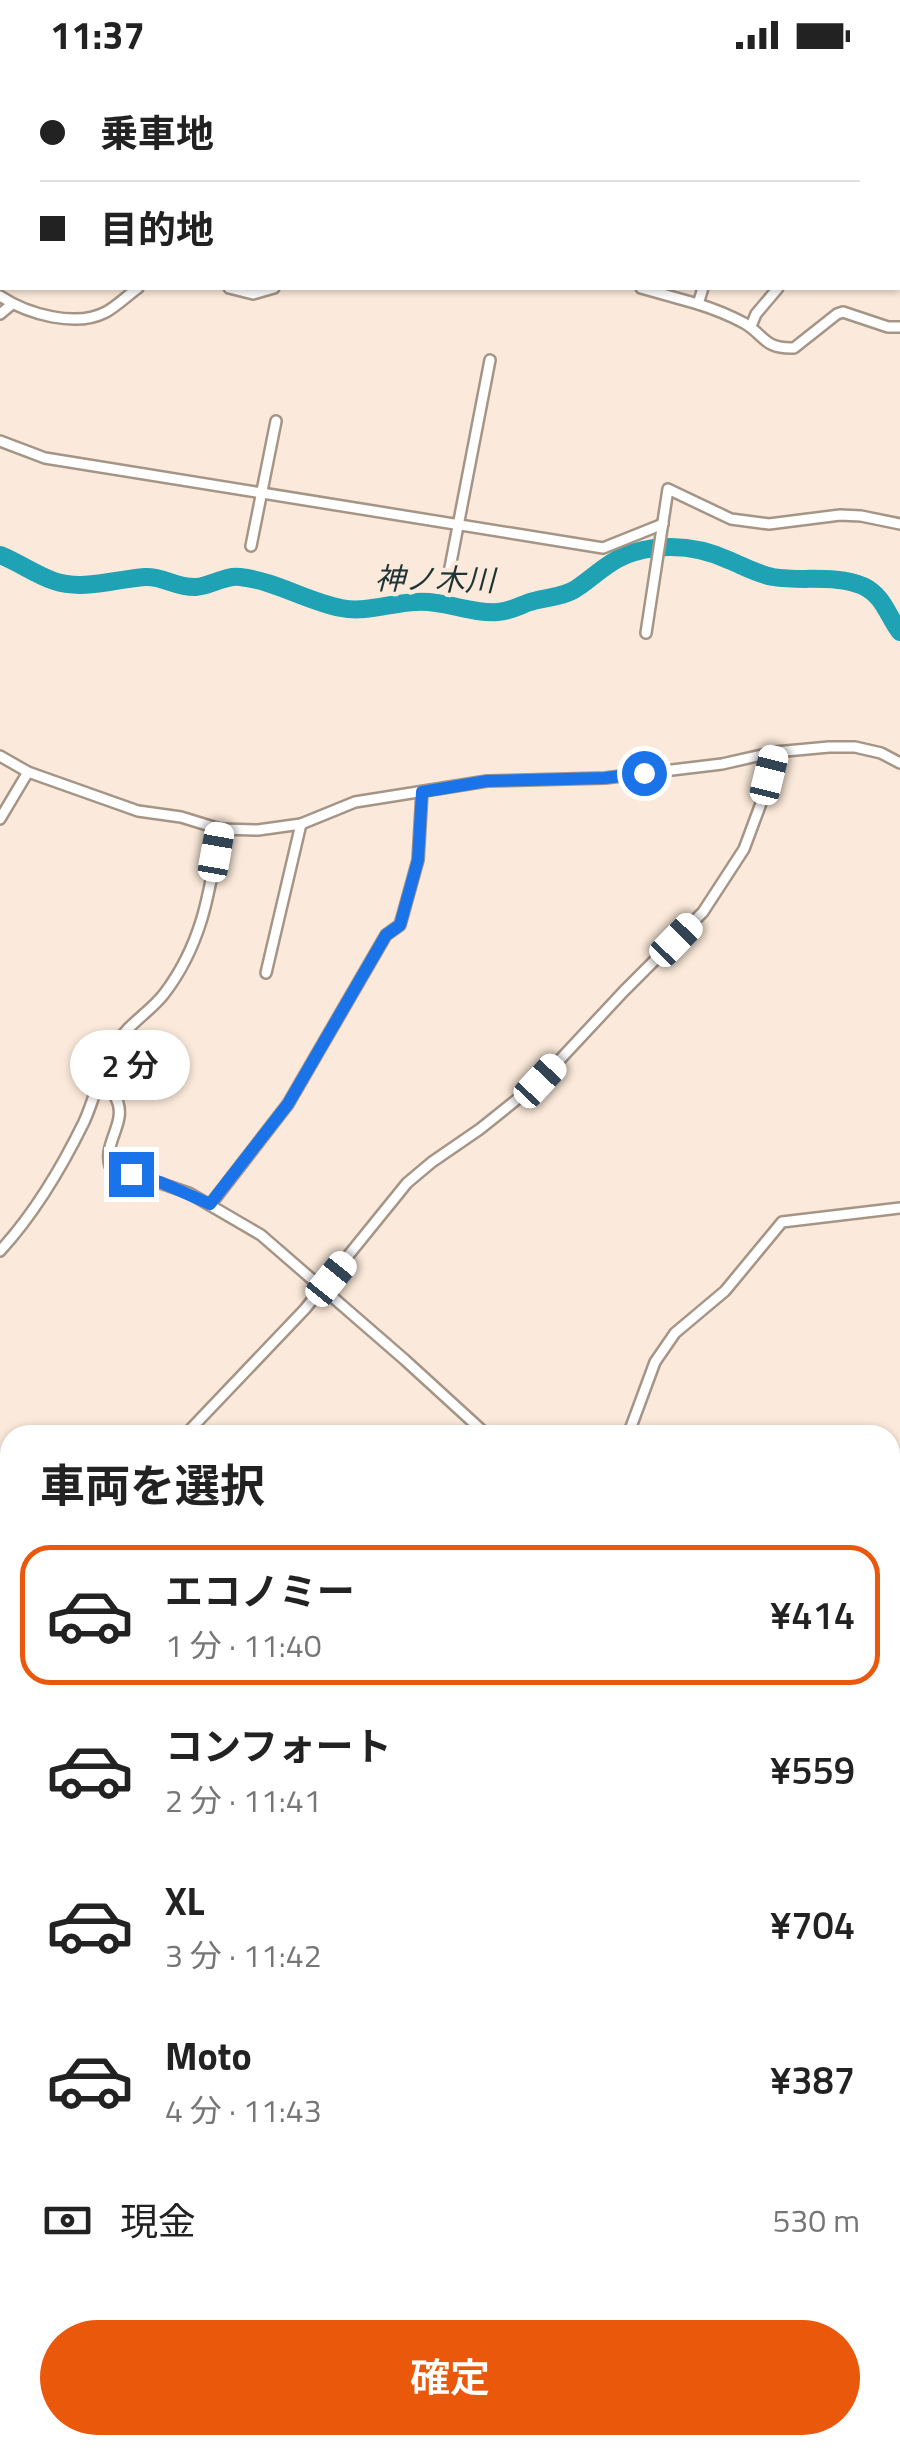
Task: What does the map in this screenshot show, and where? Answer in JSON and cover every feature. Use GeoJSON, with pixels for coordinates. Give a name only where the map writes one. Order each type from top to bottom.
{"type":"FeatureCollection","features":[{"type":"Feature","properties":{"kind":"street"},"geometry":{"type":"LineString","coordinates":[[0,296],[12,304],[56,318],[80,321],[106,312],[135,290]]}},
{"type":"Feature","properties":{"kind":"street"},"geometry":{"type":"LineString","coordinates":[[237,290],[253,294],[267,290]]}},
{"type":"Feature","properties":{"kind":"street"},"geometry":{"type":"LineString","coordinates":[[648,290],[698,304],[750,326],[762,339],[786,348],[794,348],[843,312],[900,327]]}},
{"type":"Feature","properties":{"kind":"street"},"geometry":{"type":"LineString","coordinates":[[698,304],[703,290]]}},
{"type":"Feature","properties":{"kind":"street"},"geometry":{"type":"LineString","coordinates":[[750,326],[776,290]]}},
{"type":"Feature","properties":{"kind":"street"},"geometry":{"type":"LineString","coordinates":[[0,314],[12,304]]}},
{"type":"Feature","properties":{"kind":"street"},"geometry":{"type":"LineString","coordinates":[[447,583],[490,360]]}},
{"type":"Feature","properties":{"kind":"street"},"geometry":{"type":"LineString","coordinates":[[251,546],[276,421]]}},
{"type":"Feature","properties":{"kind":"street"},"geometry":{"type":"LineString","coordinates":[[0,441],[45,458],[602,548],[662,524]]}},
{"type":"Feature","properties":{"kind":"street"},"geometry":{"type":"LineString","coordinates":[[646,633],[668,489],[731,520],[769,524],[840,515],[900,524]]}},
{"type":"Feature","properties":{"kind":"street"},"geometry":{"type":"LineString","coordinates":[[0,756],[28,772],[138,812],[180,817],[220,829],[258,830],[301,824],[355,802],[487,781],[605,778],[829,747],[856,747],[900,763]]}},
{"type":"Feature","properties":{"kind":"street"},"geometry":{"type":"LineString","coordinates":[[194,1425],[322,1290],[408,1183],[540,1081],[703,912],[744,849],[775,752]]}},
{"type":"Feature","properties":{"kind":"street"},"geometry":{"type":"LineString","coordinates":[[0,818],[28,772]]}},
{"type":"Feature","properties":{"kind":"street"},"geometry":{"type":"LineString","coordinates":[[210,1204],[288,1104],[386,935],[400,925],[418,860],[422,792]]}},
{"type":"Feature","properties":{"kind":"street"},"geometry":{"type":"LineString","coordinates":[[266,973],[301,824]]}},
{"type":"Feature","properties":{"kind":"street"},"geometry":{"type":"LineString","coordinates":[[0,1250],[47,1188],[86,1118],[117,1042],[152,1008],[183,967],[207,907],[220,829]]}},
{"type":"Feature","properties":{"kind":"street"},"geometry":{"type":"LineString","coordinates":[[100,1076],[119,1105],[107,1157],[110,1166],[210,1204],[261,1236],[476,1425]]}},
{"type":"Feature","properties":{"kind":"street"},"geometry":{"type":"LineString","coordinates":[[632,1425],[654,1362],[675,1332],[724,1292],[782,1222],[900,1208]]}},
{"type":"Feature","properties":{"kind":"waterway","name":"神ノ木川"},"geometry":{"type":"LineString","coordinates":[[0,555],[65,584],[88,585],[145,577],[196,587],[240,577],[341,608],[426,602],[498,612],[571,591],[627,555],[647,549],[683,548],[707,552],[773,577],[841,580],[863,586],[881,600],[900,632]]}},
{"type":"Feature","properties":{"kind":"route"},"geometry":{"type":"LineString","coordinates":[[131,1174],[210,1204],[288,1104],[386,935],[400,925],[418,860],[422,792],[487,781],[605,778],[644,773]]}}]}
